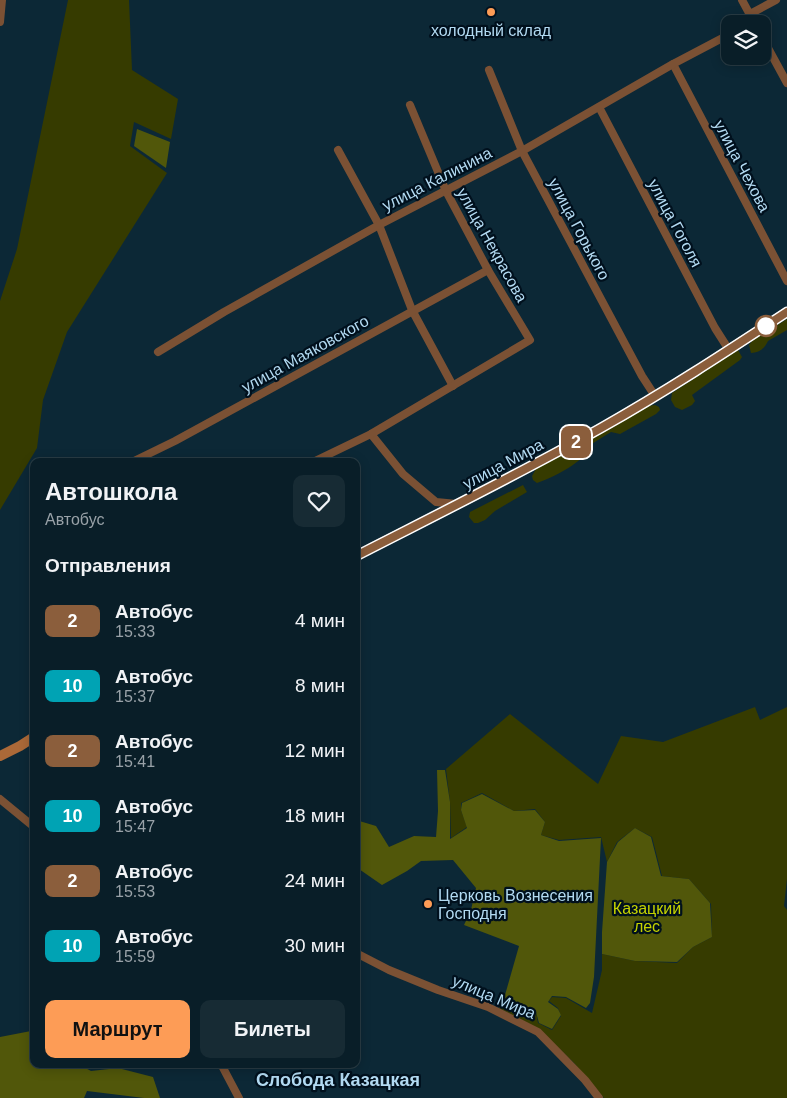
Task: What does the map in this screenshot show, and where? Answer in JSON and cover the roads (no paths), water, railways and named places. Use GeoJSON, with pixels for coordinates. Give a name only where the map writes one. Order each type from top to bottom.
{"type":"FeatureCollection","features":[{"type":"Feature","properties":{"kind":"main road","name":"улица Мира"},"geometry":{"type":"LineString","coordinates":[[360,554],[602,428],[787,312]]}},
{"type":"Feature","properties":{"kind":"main road"},"geometry":{"type":"LineString","coordinates":[[0,756],[30,740]]}},
{"type":"Feature","properties":{"kind":"street"},"geometry":{"type":"LineString","coordinates":[[0,22],[2,0]]}},
{"type":"Feature","properties":{"kind":"street"},"geometry":{"type":"LineString","coordinates":[[742,0],[750,14],[776,0]]}},
{"type":"Feature","properties":{"kind":"street","name":"улица Калинина"},"geometry":{"type":"LineString","coordinates":[[158,352],[224,312],[379,225],[522,151],[673,64],[721,39]]}},
{"type":"Feature","properties":{"kind":"street"},"geometry":{"type":"LineString","coordinates":[[771,53],[787,82]]}},
{"type":"Feature","properties":{"kind":"street","name":"улица Чехова"},"geometry":{"type":"LineString","coordinates":[[673,64],[787,281]]}},
{"type":"Feature","properties":{"kind":"street","name":"улица Горького"},"geometry":{"type":"LineString","coordinates":[[489,70],[522,151],[642,376],[655,396]]}},
{"type":"Feature","properties":{"kind":"street","name":"улица Некрасова"},"geometry":{"type":"LineString","coordinates":[[410,105],[446,191],[488,270],[530,340],[453,386]]}},
{"type":"Feature","properties":{"kind":"street","name":"улица Гоголя"},"geometry":{"type":"LineString","coordinates":[[599,107],[728,350]]}},
{"type":"Feature","properties":{"kind":"street"},"geometry":{"type":"LineString","coordinates":[[321,458],[371,434],[453,386],[412,310],[379,225],[338,150]]}},
{"type":"Feature","properties":{"kind":"street","name":"улица Маяковского"},"geometry":{"type":"LineString","coordinates":[[140,458],[175,441],[488,270]]}},
{"type":"Feature","properties":{"kind":"street"},"geometry":{"type":"LineString","coordinates":[[371,434],[403,474],[436,502],[457,504]]}},
{"type":"Feature","properties":{"kind":"street"},"geometry":{"type":"LineString","coordinates":[[0,799],[30,824]]}},
{"type":"Feature","properties":{"kind":"street","name":"улица Мира"},"geometry":{"type":"LineString","coordinates":[[360,955],[422,983],[488,1007],[538,1032],[585,1080],[599,1098]]}},
{"type":"Feature","properties":{"kind":"street"},"geometry":{"type":"LineString","coordinates":[[223,1068],[239,1098]]}},
{"type":"Feature","properties":{"kind":"place","name":"холодный склад"},"geometry":{"type":"Point","coordinates":[491,12]}},
{"type":"Feature","properties":{"kind":"place","name":"Церковь Вознесения Господня"},"geometry":{"type":"Point","coordinates":[428,904]}},
{"type":"Feature","properties":{"kind":"district","name":"Слобода Казацкая"},"geometry":{"type":"Point","coordinates":[338,1080]}},
{"type":"Feature","properties":{"kind":"park label","name":"Казацкий лес"},"geometry":{"type":"Point","coordinates":[647,917]}}]}
